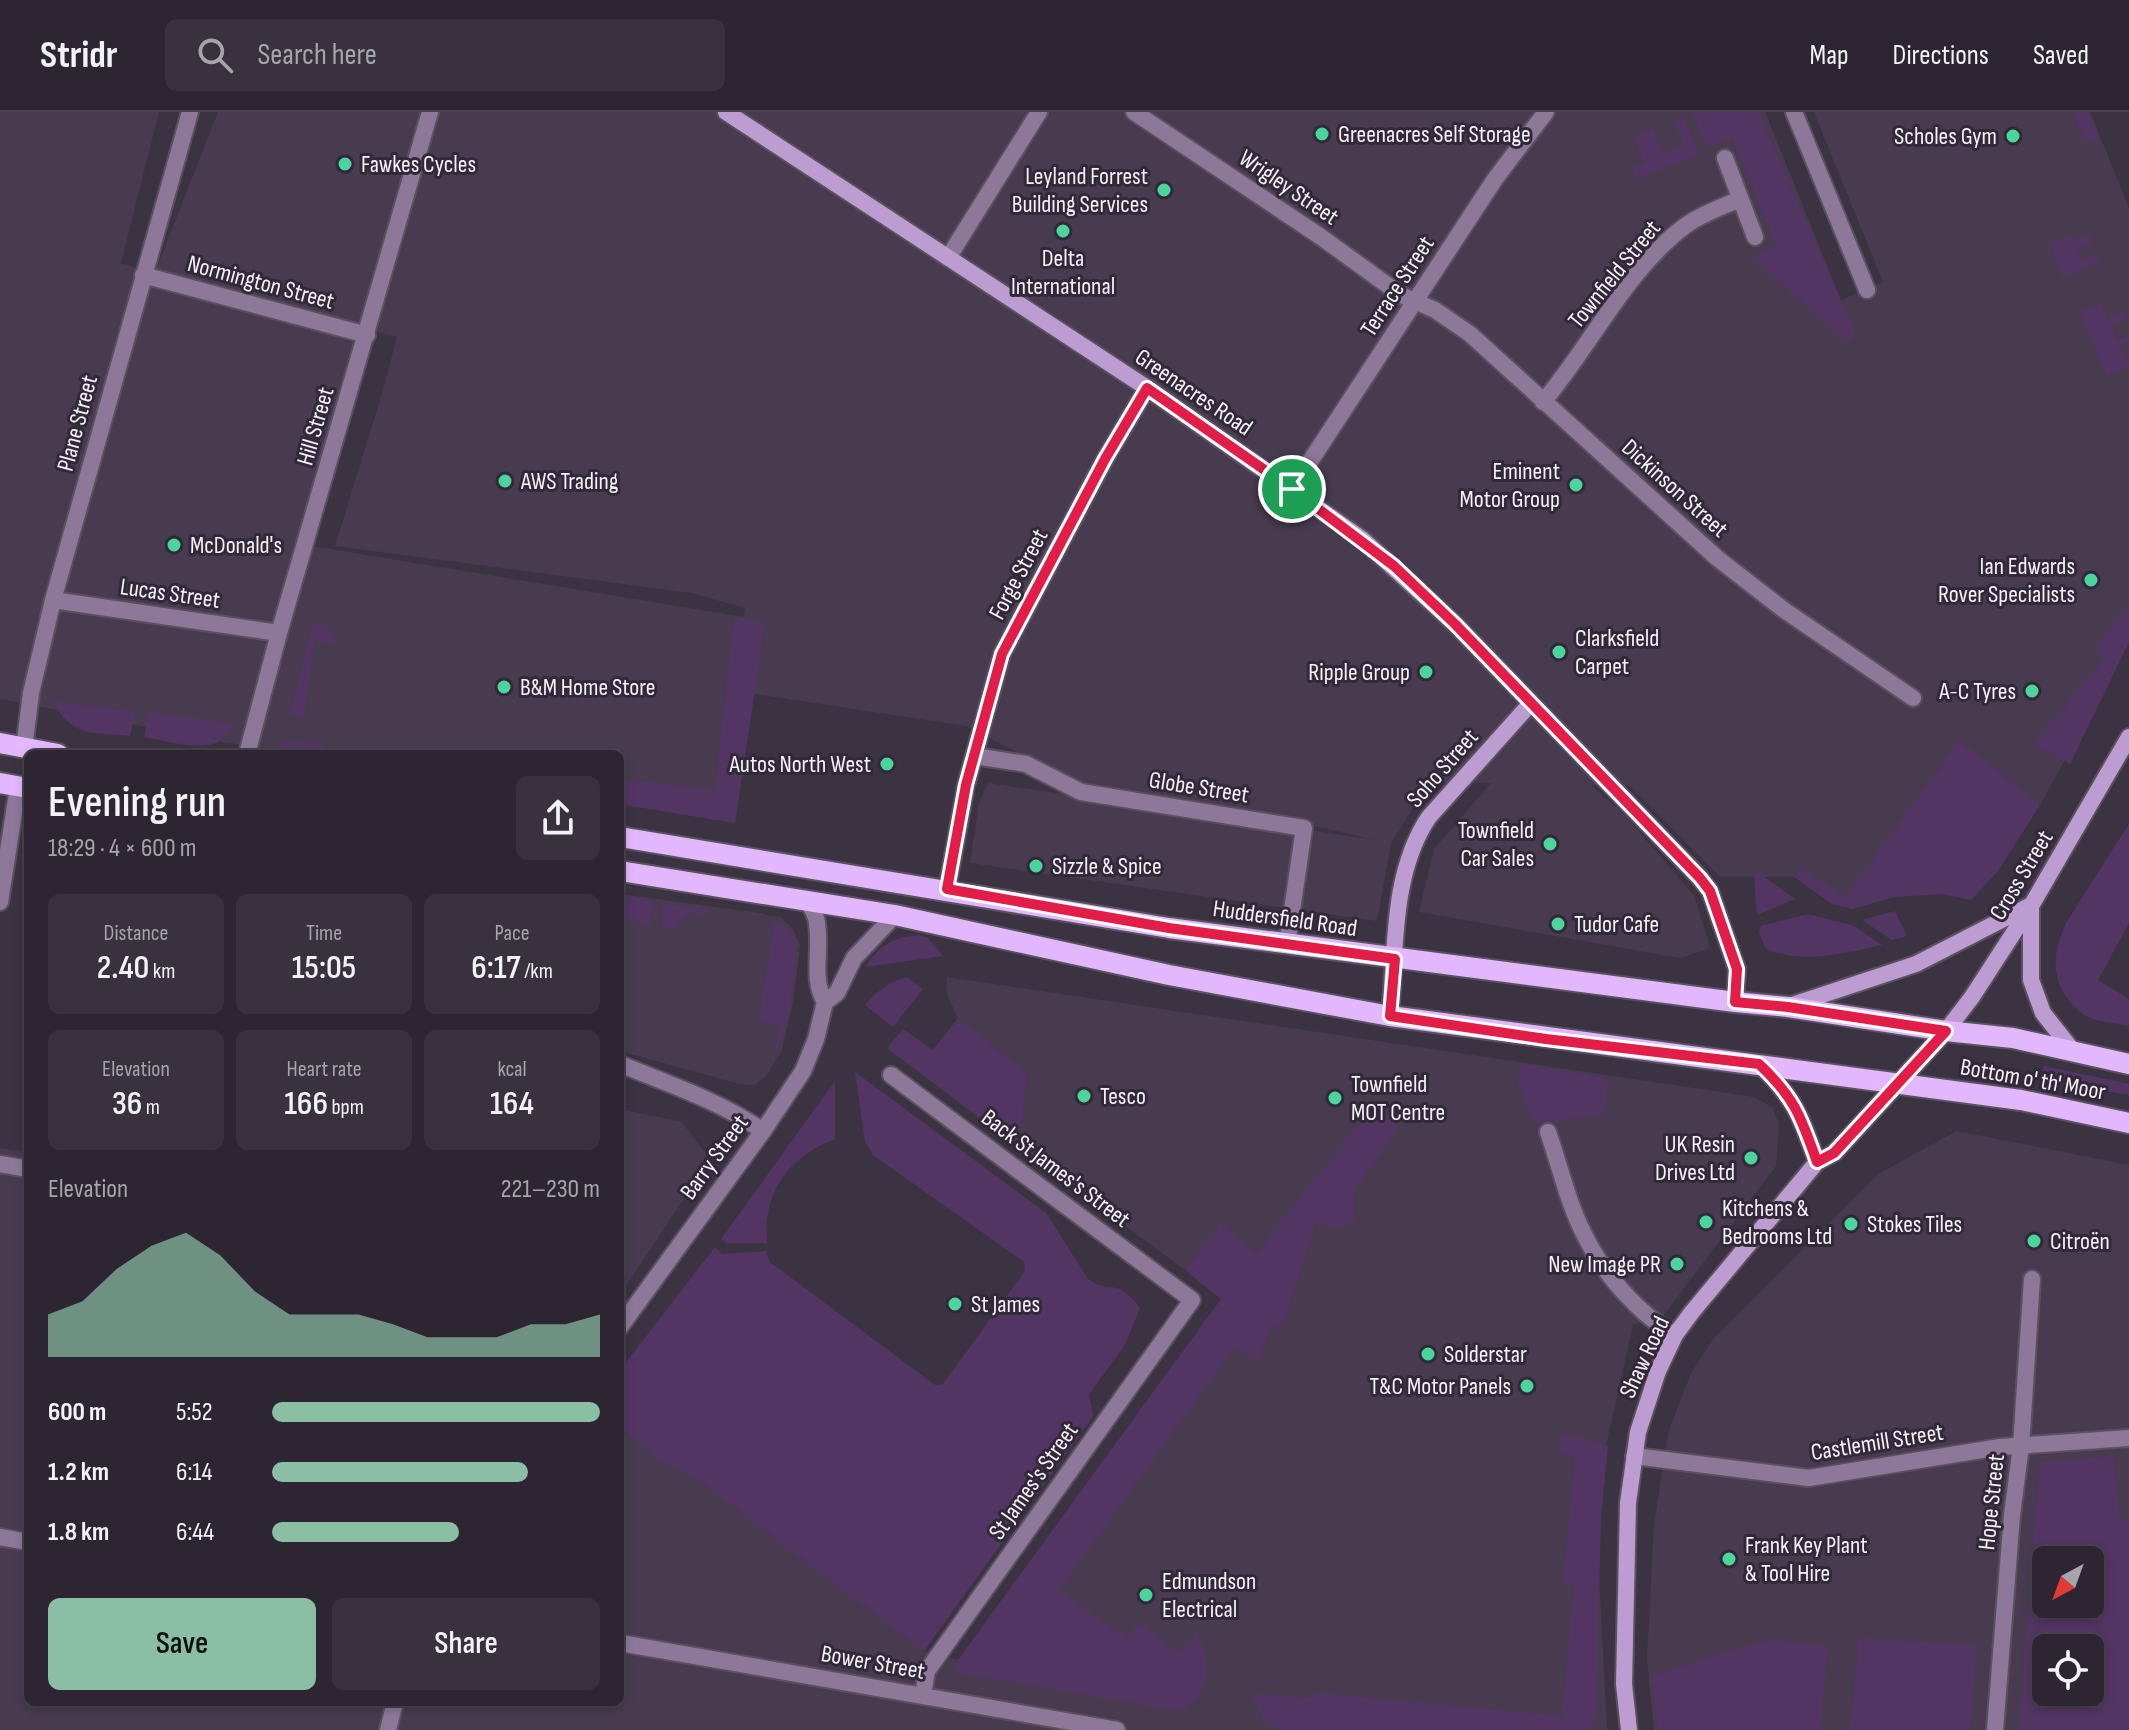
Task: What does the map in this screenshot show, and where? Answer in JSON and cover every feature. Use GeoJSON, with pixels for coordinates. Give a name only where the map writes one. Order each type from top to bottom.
{"type":"FeatureCollection","features":[{"type":"Feature","properties":{"kind":"main road"},"geometry":{"type":"LineString","coordinates":[[0,743],[31,750]]}},
{"type":"Feature","properties":{"kind":"main road","name":"Huddersfield Road"},"geometry":{"type":"LineString","coordinates":[[624,838],[1169,928],[1788,1007],[1946,1031]]}},
{"type":"Feature","properties":{"kind":"main road"},"geometry":{"type":"LineString","coordinates":[[624,872],[895,915],[1169,975],[1390,1016],[1546,1039],[1898,1083]]}},
{"type":"Feature","properties":{"kind":"main road","name":"Bottom o' th' Moor"},"geometry":{"type":"LineString","coordinates":[[1946,1031],[2013,1038],[2129,1064]]}},
{"type":"Feature","properties":{"kind":"main road","name":"Bottom o' th' Moor"},"geometry":{"type":"LineString","coordinates":[[1898,1083],[2021,1100],[2129,1123]]}},
{"type":"Feature","properties":{"kind":"street","name":"Plane Street"},"geometry":{"type":"LineString","coordinates":[[24,749],[31,693],[53,600],[190,112]]}},
{"type":"Feature","properties":{"kind":"street","name":"Hill Street"},"geometry":{"type":"LineString","coordinates":[[248,750],[430,112]]}},
{"type":"Feature","properties":{"kind":"street","name":"Greenacres Road"},"geometry":{"type":"LineString","coordinates":[[726,112],[1147,388],[1292,489],[1394,566],[1455,624],[1700,878],[1710,891],[1737,969],[1735,1002]]}},
{"type":"Feature","properties":{"kind":"street"},"geometry":{"type":"LineString","coordinates":[[948,258],[1039,112]]}},
{"type":"Feature","properties":{"kind":"street","name":"Wrigley Street"},"geometry":{"type":"LineString","coordinates":[[1134,112],[1321,237],[1401,295],[1416,301]]}},
{"type":"Feature","properties":{"kind":"street","name":"Terrace Street"},"geometry":{"type":"LineString","coordinates":[[1292,489],[1495,179],[1546,112]]}},
{"type":"Feature","properties":{"kind":"street"},"geometry":{"type":"LineString","coordinates":[[1794,112],[1867,290]]}},
{"type":"Feature","properties":{"kind":"street"},"geometry":{"type":"LineString","coordinates":[[1725,158],[1755,237]]}},
{"type":"Feature","properties":{"kind":"street","name":"Townfield Street"},"geometry":{"type":"LineString","coordinates":[[1543,402],[1662,246],[1686,225],[1740,199]]}},
{"type":"Feature","properties":{"kind":"street","name":"Normington Street"},"geometry":{"type":"LineString","coordinates":[[143,275],[367,335]]}},
{"type":"Feature","properties":{"kind":"street","name":"Dickinson Street"},"geometry":{"type":"LineString","coordinates":[[1416,301],[1470,334],[1717,558],[1784,610],[1913,698]]}},
{"type":"Feature","properties":{"kind":"street","name":"Forge Street"},"geometry":{"type":"LineString","coordinates":[[947,889],[966,785],[1002,654],[1105,459],[1147,388]]}},
{"type":"Feature","properties":{"kind":"street","name":"Lucas Street"},"geometry":{"type":"LineString","coordinates":[[53,600],[279,633]]}},
{"type":"Feature","properties":{"kind":"street","name":"Soho Street"},"geometry":{"type":"LineString","coordinates":[[1390,1016],[1401,896],[1417,836],[1429,817],[1531,703]]}},
{"type":"Feature","properties":{"kind":"street","name":"Cross Street"},"geometry":{"type":"LineString","coordinates":[[1946,1031],[2003,951],[2127,744]]}},
{"type":"Feature","properties":{"kind":"street","name":"Globe Street"},"geometry":{"type":"LineString","coordinates":[[975,756],[1026,764],[1081,792],[1304,828],[1287,945]]}},
{"type":"Feature","properties":{"kind":"street"},"geometry":{"type":"LineString","coordinates":[[0,902],[15,786]]}},
{"type":"Feature","properties":{"kind":"street","name":"Barry Street"},"geometry":{"type":"LineString","coordinates":[[808,900],[816,919],[819,949],[817,988],[825,1002]]}},
{"type":"Feature","properties":{"kind":"street"},"geometry":{"type":"LineString","coordinates":[[1788,1007],[1916,964],[2031,906],[2031,980],[2043,1013],[2073,1051]]}},
{"type":"Feature","properties":{"kind":"street","name":"Barry Street"},"geometry":{"type":"LineString","coordinates":[[624,1322],[803,1071],[816,1039],[825,1002],[837,993],[854,958],[895,915]]}},
{"type":"Feature","properties":{"kind":"street","name":"Bottom o' th' Moor"},"geometry":{"type":"LineString","coordinates":[[1898,1083],[1946,1031]]}},
{"type":"Feature","properties":{"kind":"street"},"geometry":{"type":"LineString","coordinates":[[1759,1064],[1780,1084],[1800,1114],[1817,1162]]}},
{"type":"Feature","properties":{"kind":"street"},"geometry":{"type":"LineString","coordinates":[[624,1066],[726,1109],[763,1131]]}},
{"type":"Feature","properties":{"kind":"street","name":"Back St James's Street"},"geometry":{"type":"LineString","coordinates":[[891,1075],[1192,1300]]}},
{"type":"Feature","properties":{"kind":"street","name":"Shaw Road"},"geometry":{"type":"LineString","coordinates":[[1629,1730],[1624,1684],[1628,1503],[1638,1432],[1658,1371],[1675,1335],[1817,1162],[1834,1153],[1898,1083]]}},
{"type":"Feature","properties":{"kind":"street"},"geometry":{"type":"LineString","coordinates":[[1548,1132],[1571,1205],[1600,1262],[1651,1320],[1675,1335]]}},
{"type":"Feature","properties":{"kind":"street"},"geometry":{"type":"LineString","coordinates":[[0,1164],[24,1168]]}},
{"type":"Feature","properties":{"kind":"street","name":"Hope Street"},"geometry":{"type":"LineString","coordinates":[[1995,1730],[2012,1515],[2021,1446],[2032,1279]]}},
{"type":"Feature","properties":{"kind":"street","name":"St James's Street"},"geometry":{"type":"LineString","coordinates":[[923,1695],[927,1671],[1192,1300]]}},
{"type":"Feature","properties":{"kind":"street","name":"Castlemill Street"},"geometry":{"type":"LineString","coordinates":[[1634,1456],[1809,1478],[2000,1447],[2129,1438]]}},
{"type":"Feature","properties":{"kind":"street"},"geometry":{"type":"LineString","coordinates":[[0,1537],[24,1541]]}},
{"type":"Feature","properties":{"kind":"street","name":"Bower Street"},"geometry":{"type":"LineString","coordinates":[[624,1644],[1117,1730]]}},
{"type":"Feature","properties":{"kind":"street"},"geometry":{"type":"LineString","coordinates":[[388,1730],[394,1706]]}},
{"type":"Feature","properties":{"kind":"shaded area"},"geometry":{"type":"Polygon","coordinates":[[[0,112],[159,112],[121,263],[362,346],[299,544],[744,617],[745,608],[691,593],[335,546],[397,337],[156,270],[218,112],[1765,112],[1841,300],[1883,282],[1814,112],[2090,112],[2129,208],[2129,643],[2040,805],[1960,740],[1845,899],[1802,867],[1794,877],[1720,877],[1630,786],[1591,785],[1626,816],[1695,897],[1710,948],[1680,958],[1419,912],[1434,849],[1491,783],[1429,782],[1391,843],[1377,921],[970,863],[979,803],[988,783],[1376,840],[1296,822],[1088,788],[966,726],[743,692],[716,820],[624,805],[624,750],[267,750],[0,699],[0,112]]]}},
{"type":"Feature","properties":{"kind":"shaded area"},"geometry":{"type":"Polygon","coordinates":[[[1693,112],[1758,112],[1853,328],[1853,337],[1847,343],[1753,257],[1777,246],[1732,137],[1707,147],[1693,112]]]}},
{"type":"Feature","properties":{"kind":"shaded area"},"geometry":{"type":"Polygon","coordinates":[[[2073,112],[2088,112],[2100,144],[2084,140],[2073,112]]]}},
{"type":"Feature","properties":{"kind":"shaded area"},"geometry":{"type":"Polygon","coordinates":[[[1684,117],[1699,154],[1637,179],[1632,168],[1644,163],[1634,138],[1652,129],[1663,154],[1684,145],[1674,121],[1684,117]]]}},
{"type":"Feature","properties":{"kind":"shaded area"},"geometry":{"type":"Polygon","coordinates":[[[2088,234],[2092,242],[2076,249],[2082,261],[2097,255],[2100,261],[2063,277],[2050,244],[2071,235],[2073,240],[2088,234]]]}},
{"type":"Feature","properties":{"kind":"shaded area"},"geometry":{"type":"Polygon","coordinates":[[[2101,303],[2107,319],[2123,313],[2125,319],[2111,325],[2117,340],[2129,336],[2129,342],[2119,346],[2126,361],[2129,360],[2129,367],[2108,375],[2079,312],[2101,303]]]}},
{"type":"Feature","properties":{"kind":"shaded area"},"geometry":{"type":"Polygon","coordinates":[[[2129,605],[2129,642],[2070,764],[2035,745],[2105,657],[2094,648],[2129,605]]]}},
{"type":"Feature","properties":{"kind":"shaded area"},"geometry":{"type":"Polygon","coordinates":[[[734,618],[765,623],[735,823],[624,805],[624,779],[715,790],[734,618]]]}},
{"type":"Feature","properties":{"kind":"shaded area"},"geometry":{"type":"Polygon","coordinates":[[[326,623],[336,643],[314,641],[304,717],[290,714],[312,627],[326,623]]]}},
{"type":"Feature","properties":{"kind":"shaded area"},"geometry":{"type":"Polygon","coordinates":[[[52,701],[135,712],[130,736],[94,733],[76,727],[68,722],[52,701]]]}},
{"type":"Feature","properties":{"kind":"shaded area"},"geometry":{"type":"Polygon","coordinates":[[[149,712],[232,725],[226,736],[217,742],[194,746],[180,744],[144,737],[149,712]]]}},
{"type":"Feature","properties":{"kind":"shaded area"},"geometry":{"type":"Polygon","coordinates":[[[1960,740],[2040,805],[1998,871],[1971,900],[1943,894],[1894,897],[1853,909],[1832,904],[1794,877],[1802,867],[1845,898],[1960,740]]]}},
{"type":"Feature","properties":{"kind":"shaded area"},"geometry":{"type":"Polygon","coordinates":[[[282,742],[326,745],[325,750],[280,750],[282,742]]]}},
{"type":"Feature","properties":{"kind":"shaded area"},"geometry":{"type":"Polygon","coordinates":[[[2129,824],[2129,923],[2098,980],[2129,999],[2129,1026],[2096,1020],[2079,1011],[2062,990],[2056,962],[2066,923],[2129,824]]]}},
{"type":"Feature","properties":{"kind":"shaded area"},"geometry":{"type":"Polygon","coordinates":[[[1759,873],[1795,899],[1757,915],[1754,878],[1759,873]]]}},
{"type":"Feature","properties":{"kind":"shaded area"},"geometry":{"type":"Polygon","coordinates":[[[624,895],[759,913],[782,918],[793,929],[800,945],[793,1001],[782,1050],[766,1076],[755,1085],[740,1084],[624,1052],[624,895]]]}},
{"type":"Feature","properties":{"kind":"shaded area"},"geometry":{"type":"Polygon","coordinates":[[[624,897],[653,901],[650,924],[624,920],[624,897]]]}},
{"type":"Feature","properties":{"kind":"shaded area"},"geometry":{"type":"Polygon","coordinates":[[[663,904],[708,910],[702,918],[692,911],[675,929],[661,926],[663,904]]]}},
{"type":"Feature","properties":{"kind":"shaded area"},"geometry":{"type":"Polygon","coordinates":[[[1895,911],[1907,936],[1892,940],[1862,920],[1895,911]]]}},
{"type":"Feature","properties":{"kind":"shaded area"},"geometry":{"type":"Polygon","coordinates":[[[1808,914],[1854,926],[1882,945],[1810,957],[1766,949],[1759,933],[1761,926],[1808,914]]]}},
{"type":"Feature","properties":{"kind":"shaded area"},"geometry":{"type":"Polygon","coordinates":[[[775,921],[790,929],[797,942],[790,1006],[778,1051],[775,1050],[780,1026],[758,1021],[775,921]]]}},
{"type":"Feature","properties":{"kind":"shaded area"},"geometry":{"type":"Polygon","coordinates":[[[918,935],[928,938],[943,956],[865,967],[887,944],[918,935]]]}},
{"type":"Feature","properties":{"kind":"shaded area"},"geometry":{"type":"Polygon","coordinates":[[[907,977],[923,989],[893,1027],[865,1005],[884,988],[907,977]]]}},
{"type":"Feature","properties":{"kind":"shaded area"},"geometry":{"type":"Polygon","coordinates":[[[947,977],[1754,1097],[1772,1107],[1779,1123],[1776,1166],[1663,1316],[1633,1325],[1595,1495],[1607,1730],[0,1730],[0,1148],[24,1152],[24,1706],[624,1706],[624,1424],[924,1651],[967,1662],[1257,1254],[1220,1225],[1185,1270],[1018,1147],[1028,1074],[958,1018],[946,992],[947,977]]]}},
{"type":"Feature","properties":{"kind":"shaded area"},"geometry":{"type":"Polygon","coordinates":[[[958,1018],[1028,1074],[1018,1147],[887,1048],[903,1029],[933,1050],[958,1018]]]}},
{"type":"Feature","properties":{"kind":"shaded area"},"geometry":{"type":"Polygon","coordinates":[[[1521,1064],[1608,1078],[1604,1114],[1535,1124],[1518,1085],[1521,1064]]]}},
{"type":"Feature","properties":{"kind":"shaded area"},"geometry":{"type":"Polygon","coordinates":[[[2044,1066],[2129,1084],[2129,1095],[2042,1080],[2044,1066]]]}},
{"type":"Feature","properties":{"kind":"shaded area"},"geometry":{"type":"Polygon","coordinates":[[[855,1072],[1046,1213],[1088,1279],[1125,1292],[1140,1308],[1125,1345],[1089,1394],[1093,1416],[924,1651],[694,1477],[651,1456],[653,1450],[624,1432],[624,1365],[715,1247],[722,1254],[766,1251],[770,1262],[935,1385],[943,1384],[1025,1271],[1024,1262],[873,1155],[865,1142],[855,1072]]]}},
{"type":"Feature","properties":{"kind":"shaded area"},"geometry":{"type":"Polygon","coordinates":[[[835,1081],[835,1139],[804,1155],[782,1179],[769,1208],[767,1243],[727,1243],[721,1239],[835,1081]]]}},
{"type":"Feature","properties":{"kind":"shaded area"},"geometry":{"type":"Polygon","coordinates":[[[1373,1107],[1399,1127],[1354,1190],[1354,1220],[1338,1229],[1316,1222],[1283,1323],[1269,1330],[1259,1362],[1235,1346],[1059,1590],[1127,1639],[1139,1623],[1181,1654],[1196,1634],[1206,1655],[1207,1666],[1203,1687],[1197,1696],[1179,1711],[958,1673],[955,1664],[1221,1299],[1185,1270],[1220,1224],[1257,1253],[1373,1107]]]}},
{"type":"Feature","properties":{"kind":"shaded area"},"geometry":{"type":"Polygon","coordinates":[[[624,1110],[682,1122],[710,1159],[624,1289],[624,1110]]]}},
{"type":"Feature","properties":{"kind":"shaded area"},"geometry":{"type":"Polygon","coordinates":[[[1957,1131],[2129,1165],[2129,1730],[1654,1730],[1647,1659],[1654,1525],[1668,1433],[1691,1373],[1714,1338],[1878,1174],[1957,1131]]]}},
{"type":"Feature","properties":{"kind":"shaded area"},"geometry":{"type":"Polygon","coordinates":[[[1561,1432],[1608,1446],[1601,1517],[1596,1717],[1588,1730],[1279,1730],[1264,1722],[1252,1694],[1311,1698],[1318,1693],[1562,1716],[1574,1584],[1563,1582],[1575,1457],[1559,1453],[1561,1432]]]}},
{"type":"Feature","properties":{"kind":"shaded area"},"geometry":{"type":"Polygon","coordinates":[[[2113,1456],[2120,1520],[2129,1521],[2129,1730],[2019,1730],[2032,1564],[2032,1618],[2104,1618],[2104,1546],[2033,1546],[2040,1462],[2113,1456]]]}},
{"type":"Feature","properties":{"kind":"shaded area"},"geometry":{"type":"Polygon","coordinates":[[[1859,1638],[1977,1645],[1970,1730],[1850,1730],[1859,1638]]]}},
{"type":"Feature","properties":{"kind":"shaded area"},"geometry":{"type":"Polygon","coordinates":[[[1770,1639],[1828,1646],[1820,1730],[1658,1730],[1652,1676],[1770,1639]]]}},
{"type":"Feature","properties":{"kind":"place","name":"Greenacres Self Storage"},"geometry":{"type":"Point","coordinates":[1322,134]}},
{"type":"Feature","properties":{"kind":"place","name":"Scholes Gym"},"geometry":{"type":"Point","coordinates":[2013,136]}},
{"type":"Feature","properties":{"kind":"place","name":"Fawkes Cycles"},"geometry":{"type":"Point","coordinates":[345,164]}},
{"type":"Feature","properties":{"kind":"place","name":"Leyland Forrest Building Services"},"geometry":{"type":"Point","coordinates":[1164,190]}},
{"type":"Feature","properties":{"kind":"place","name":"Delta International"},"geometry":{"type":"Point","coordinates":[1063,231]}},
{"type":"Feature","properties":{"kind":"place","name":"AWS Trading"},"geometry":{"type":"Point","coordinates":[505,481]}},
{"type":"Feature","properties":{"kind":"place","name":"Eminent Motor Group"},"geometry":{"type":"Point","coordinates":[1576,485]}},
{"type":"Feature","properties":{"kind":"place","name":"McDonald's"},"geometry":{"type":"Point","coordinates":[174,545]}},
{"type":"Feature","properties":{"kind":"place","name":"Ian Edwards Rover Specialists"},"geometry":{"type":"Point","coordinates":[2091,580]}},
{"type":"Feature","properties":{"kind":"place","name":"Clarksfield Carpet"},"geometry":{"type":"Point","coordinates":[1559,652]}},
{"type":"Feature","properties":{"kind":"place","name":"Ripple Group"},"geometry":{"type":"Point","coordinates":[1426,672]}},
{"type":"Feature","properties":{"kind":"place","name":"B&M Home Store"},"geometry":{"type":"Point","coordinates":[504,687]}},
{"type":"Feature","properties":{"kind":"place","name":"A-C Tyres"},"geometry":{"type":"Point","coordinates":[2032,691]}},
{"type":"Feature","properties":{"kind":"place","name":"Autos North West"},"geometry":{"type":"Point","coordinates":[887,764]}},
{"type":"Feature","properties":{"kind":"place","name":"Townfield Car Sales"},"geometry":{"type":"Point","coordinates":[1550,844]}},
{"type":"Feature","properties":{"kind":"place","name":"Sizzle & Spice"},"geometry":{"type":"Point","coordinates":[1036,866]}},
{"type":"Feature","properties":{"kind":"place","name":"Tudor Cafe"},"geometry":{"type":"Point","coordinates":[1558,924]}},
{"type":"Feature","properties":{"kind":"place","name":"Tesco"},"geometry":{"type":"Point","coordinates":[1084,1096]}},
{"type":"Feature","properties":{"kind":"place","name":"Townfield MOT Centre"},"geometry":{"type":"Point","coordinates":[1335,1098]}},
{"type":"Feature","properties":{"kind":"place","name":"UK Resin Drives Ltd"},"geometry":{"type":"Point","coordinates":[1751,1158]}},
{"type":"Feature","properties":{"kind":"place","name":"Kitchens & Bedrooms Ltd"},"geometry":{"type":"Point","coordinates":[1706,1222]}},
{"type":"Feature","properties":{"kind":"place","name":"Stokes Tiles"},"geometry":{"type":"Point","coordinates":[1851,1224]}},
{"type":"Feature","properties":{"kind":"place","name":"Citroën"},"geometry":{"type":"Point","coordinates":[2034,1241]}},
{"type":"Feature","properties":{"kind":"place","name":"New Image PR"},"geometry":{"type":"Point","coordinates":[1677,1264]}},
{"type":"Feature","properties":{"kind":"place","name":"St James"},"geometry":{"type":"Point","coordinates":[955,1304]}},
{"type":"Feature","properties":{"kind":"place","name":"Solderstar"},"geometry":{"type":"Point","coordinates":[1428,1354]}},
{"type":"Feature","properties":{"kind":"place","name":"T&C Motor Panels"},"geometry":{"type":"Point","coordinates":[1527,1386]}},
{"type":"Feature","properties":{"kind":"place","name":"Frank Key Plant & Tool Hire"},"geometry":{"type":"Point","coordinates":[1729,1559]}},
{"type":"Feature","properties":{"kind":"place","name":"Edmundson Electrical"},"geometry":{"type":"Point","coordinates":[1146,1595]}},
{"type":"Feature","properties":{"kind":"route"},"geometry":{"type":"LineString","coordinates":[[1147,388],[1292,489],[1362,539],[1455,624],[1700,878],[1710,891],[1737,969],[1735,1002],[1946,1031],[1834,1153],[1817,1162],[1800,1114],[1780,1084],[1759,1064],[1546,1039],[1390,1016],[1395,959],[1169,928],[947,889],[966,785],[1002,654],[1105,459],[1147,388]]}}]}
